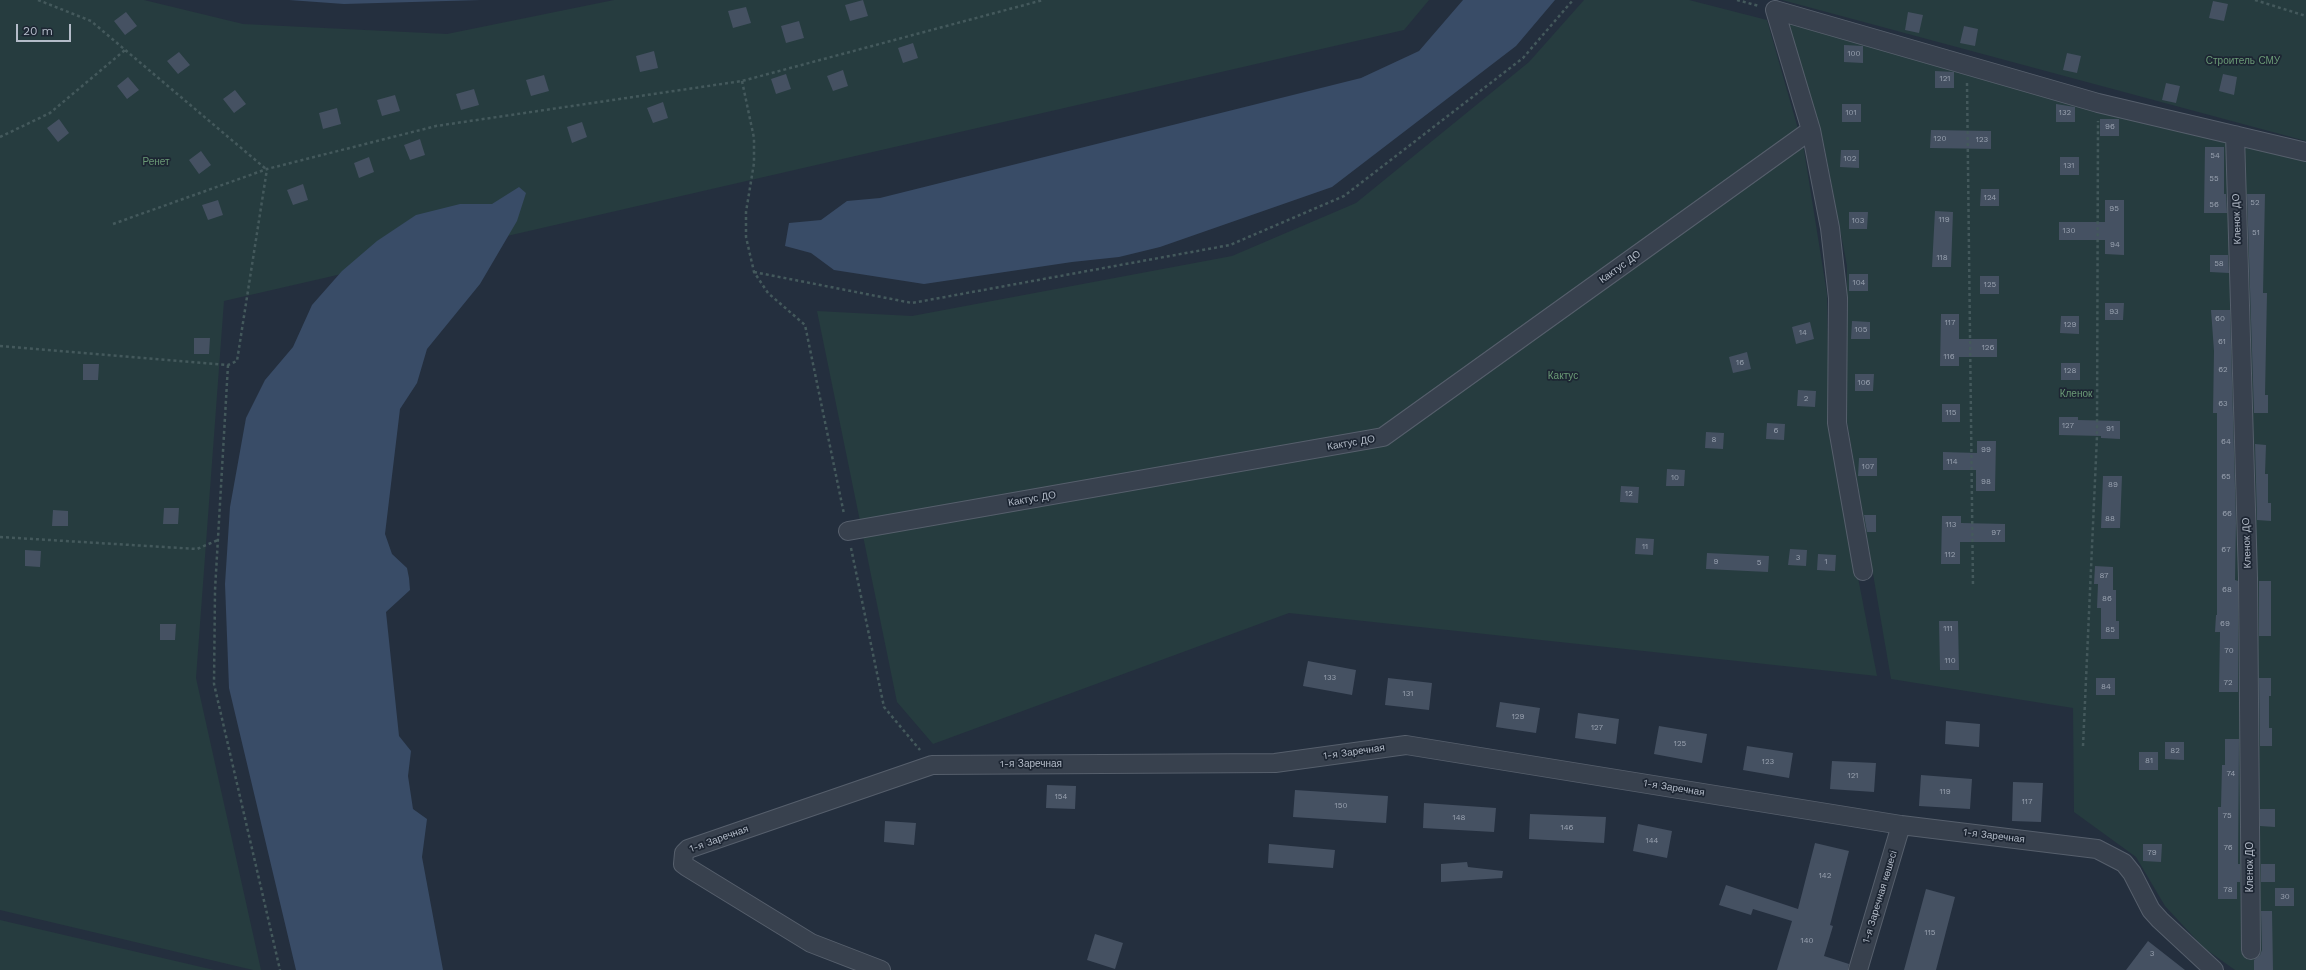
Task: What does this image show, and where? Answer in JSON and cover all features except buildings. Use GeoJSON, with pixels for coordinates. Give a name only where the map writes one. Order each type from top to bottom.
{"type":"FeatureCollection","features":[{"type":"Feature","properties":{"kind":"street"},"geometry":{"type":"LineString","coordinates":[[1775,10],[2098,103],[2306,152]]}},
{"type":"Feature","properties":{"kind":"street"},"geometry":{"type":"LineString","coordinates":[[1775,10],[1811,130],[1830,228],[1838,298],[1837,423],[1864,571]]}},
{"type":"Feature","properties":{"kind":"street","name":"Кактус ДО"},"geometry":{"type":"LineString","coordinates":[[848,531],[1383,437],[1811,130]]}},
{"type":"Feature","properties":{"kind":"street","name":"Кленок ДО"},"geometry":{"type":"LineString","coordinates":[[2235,135],[2248,578],[2251,950]]}},
{"type":"Feature","properties":{"kind":"street","name":"1-я Заречная"},"geometry":{"type":"LineString","coordinates":[[881,970],[811,943],[687,867],[683,864],[682,858],[688,849],[932,765],[1275,763],[1406,745],[1901,825],[2097,848],[2124,863],[2132,872],[2151,910],[2214,970]]}},
{"type":"Feature","properties":{"kind":"street","name":"1-я Заречная көшесі"},"geometry":{"type":"LineString","coordinates":[[1858,970],[1901,825]]}},
{"type":"Feature","properties":{"kind":"path"},"geometry":{"type":"LineString","coordinates":[[38,0],[90,21],[267,169]]}},
{"type":"Feature","properties":{"kind":"path"},"geometry":{"type":"LineString","coordinates":[[113,224],[267,169],[436,126],[742,81],[1042,0]]}},
{"type":"Feature","properties":{"kind":"path"},"geometry":{"type":"LineString","coordinates":[[754,272],[912,303],[1230,245],[1344,196],[1523,58],[1573,0]]}},
{"type":"Feature","properties":{"kind":"path"},"geometry":{"type":"LineString","coordinates":[[1737,0],[1775,10]]}},
{"type":"Feature","properties":{"kind":"path"},"geometry":{"type":"LineString","coordinates":[[2256,0],[2306,16]]}},
{"type":"Feature","properties":{"kind":"path"},"geometry":{"type":"LineString","coordinates":[[0,137],[50,113],[125,50]]}},
{"type":"Feature","properties":{"kind":"path"},"geometry":{"type":"LineString","coordinates":[[1966,65],[1973,588]]}},
{"type":"Feature","properties":{"kind":"path"},"geometry":{"type":"LineString","coordinates":[[742,81],[754,138],[754,163],[746,212],[746,237],[754,272],[768,293],[805,326],[884,707],[932,765]]}},
{"type":"Feature","properties":{"kind":"path"},"geometry":{"type":"LineString","coordinates":[[2083,746],[2097,436],[2098,103]]}},
{"type":"Feature","properties":{"kind":"path"},"geometry":{"type":"LineString","coordinates":[[0,346],[228,365],[237,361],[267,169]]}},
{"type":"Feature","properties":{"kind":"path"},"geometry":{"type":"LineString","coordinates":[[228,365],[215,590],[214,684],[280,970]]}},
{"type":"Feature","properties":{"kind":"path"},"geometry":{"type":"LineString","coordinates":[[0,537],[197,549],[218,540]]}},
{"type":"Feature","properties":{"kind":"green space","name":"Ренет"},"geometry":{"type":"Polygon","coordinates":[[[0,0],[144,0],[243,24],[447,34],[614,0],[1429,0],[1404,30],[224,301],[196,678],[261,970],[253,970],[0,910],[0,0]]]}},
{"type":"Feature","properties":{"kind":"green space","name":"Кактус"},"geometry":{"type":"Polygon","coordinates":[[[1584,0],[1689,0],[1767,20],[1804,150],[1827,294],[1829,427],[1877,676],[1289,613],[933,744],[897,702],[817,311],[912,316],[1232,256],[1356,203],[1529,62],[1584,0]]]}},
{"type":"Feature","properties":{"kind":"green space","name":"Строитель СМУ"},"geometry":{"type":"Polygon","coordinates":[[[1782,0],[2306,0],[2306,141],[1782,0]]]}},
{"type":"Feature","properties":{"kind":"green space","name":"Кленок"},"geometry":{"type":"Polygon","coordinates":[[[1788,24],[2306,161],[2306,970],[2235,970],[2204,948],[2165,906],[2136,857],[2074,812],[2073,708],[1891,679],[1846,416],[1847,266],[1824,145],[1788,24]]]}},
{"type":"Feature","properties":{"kind":"green space"},"geometry":{"type":"Polygon","coordinates":[[[0,920],[214,970],[0,970],[0,920]]]}},
{"type":"Feature","properties":{"kind":"water"},"geometry":{"type":"Polygon","coordinates":[[[289,0],[481,0],[344,4],[289,0]]]}},
{"type":"Feature","properties":{"kind":"water"},"geometry":{"type":"Polygon","coordinates":[[[1463,0],[1555,0],[1516,46],[1332,187],[1160,247],[1119,257],[1072,262],[924,284],[834,270],[811,253],[785,246],[789,223],[821,220],[847,201],[880,198],[1361,78],[1419,51],[1463,0]]]}},
{"type":"Feature","properties":{"kind":"water"},"geometry":{"type":"Polygon","coordinates":[[[519,187],[526,193],[517,221],[480,284],[427,349],[417,383],[400,409],[385,534],[392,554],[407,568],[409,578],[410,590],[386,612],[399,736],[411,751],[408,776],[413,809],[427,819],[422,857],[443,970],[296,970],[229,688],[225,584],[230,507],[246,418],[265,380],[293,347],[312,305],[342,271],[377,241],[416,215],[460,204],[492,204],[519,187]]]}}]}
